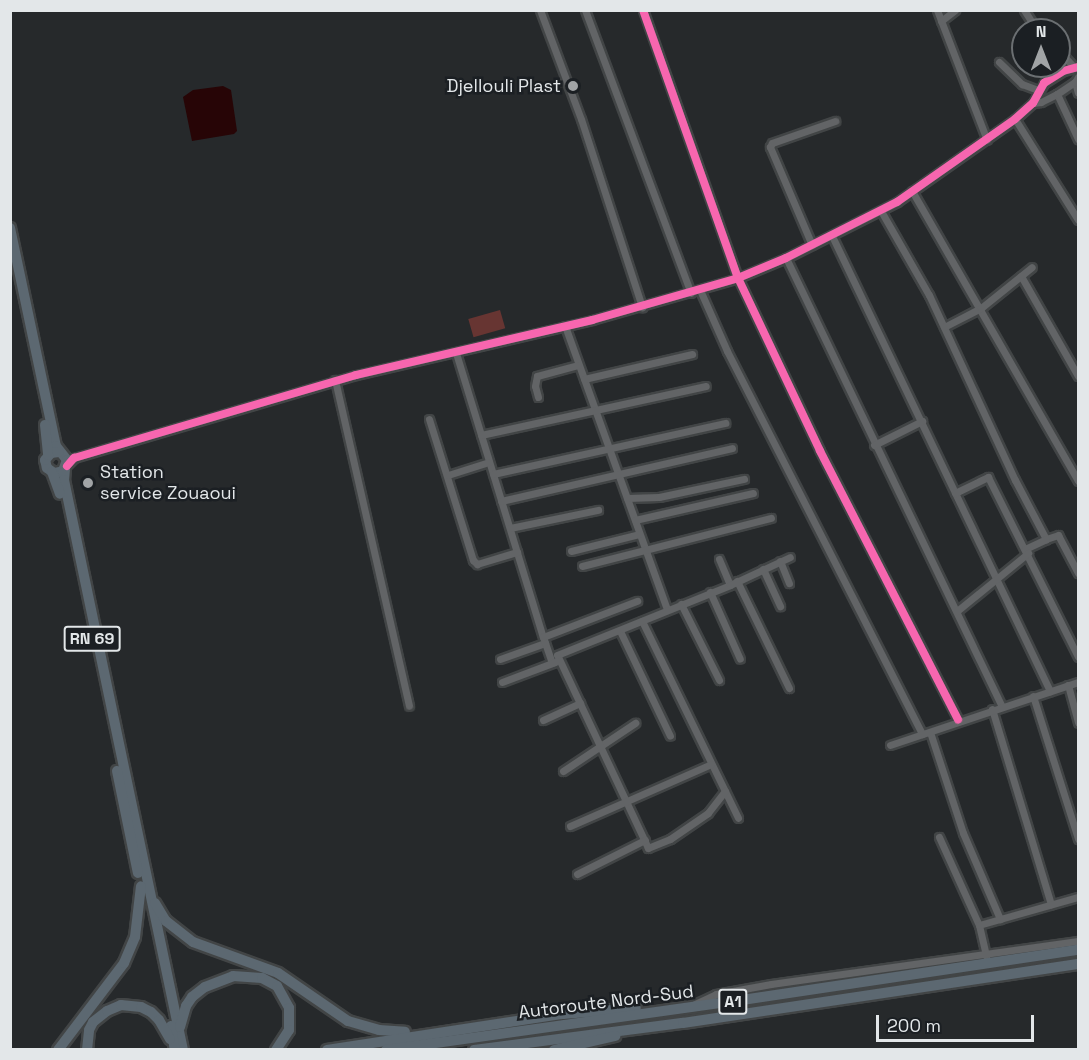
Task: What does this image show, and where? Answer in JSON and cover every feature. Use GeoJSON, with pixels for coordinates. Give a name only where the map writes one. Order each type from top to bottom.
{"type":"FeatureCollection","features":[{"type":"Feature","properties":{"kind":"highway","name":"RN 69"},"geometry":{"type":"LineString","coordinates":[[10,228],[63,459],[64,480],[178,1049]]}},
{"type":"Feature","properties":{"kind":"highway","name":"RN 69"},"geometry":{"type":"LineString","coordinates":[[10,260],[47,438],[63,459]]}},
{"type":"Feature","properties":{"kind":"highway"},"geometry":{"type":"LineString","coordinates":[[63,459],[57,473],[52,472],[45,463],[63,459]]}},
{"type":"Feature","properties":{"kind":"highway","name":"RN 69"},"geometry":{"type":"LineString","coordinates":[[52,472],[58,484],[71,540],[145,887],[179,1033],[178,1049]]}},
{"type":"Feature","properties":{"kind":"highway"},"geometry":{"type":"LineString","coordinates":[[145,887],[166,921],[183,936],[217,953],[278,973],[348,1021],[379,1030],[398,1032],[454,1030]]}},
{"type":"Feature","properties":{"kind":"highway"},"geometry":{"type":"LineString","coordinates":[[58,1050],[124,963],[135,937],[145,887]]}},
{"type":"Feature","properties":{"kind":"highway","name":"Autoroute Nord-Sud"},"geometry":{"type":"LineString","coordinates":[[386,1050],[684,1009],[1078,950]]}},
{"type":"Feature","properties":{"kind":"highway","name":"Autoroute Nord-Sud"},"geometry":{"type":"LineString","coordinates":[[474,1050],[683,1023],[1078,964]]}},
{"type":"Feature","properties":{"kind":"highway"},"geometry":{"type":"LineString","coordinates":[[179,1033],[186,1006],[192,997],[205,987],[233,976],[262,978],[277,986],[289,1008],[289,1030],[276,1050]]}},
{"type":"Feature","properties":{"kind":"highway"},"geometry":{"type":"LineString","coordinates":[[87,1050],[89,1030],[93,1022],[107,1011],[121,1005],[141,1007],[151,1012],[178,1049]]}},
{"type":"Feature","properties":{"kind":"highway"},"geometry":{"type":"LineString","coordinates":[[327,1050],[563,1014],[630,1008],[684,1009]]}},
{"type":"Feature","properties":{"kind":"highway"},"geometry":{"type":"LineString","coordinates":[[554,1050],[683,1023]]}},
{"type":"Feature","properties":{"kind":"street"},"geometry":{"type":"LineString","coordinates":[[540,10],[581,119],[642,307]]}},
{"type":"Feature","properties":{"kind":"street"},"geometry":{"type":"LineString","coordinates":[[585,10],[691,293]]}},
{"type":"Feature","properties":{"kind":"street"},"geometry":{"type":"LineString","coordinates":[[643,10],[738,278],[820,451],[958,720]]}},
{"type":"Feature","properties":{"kind":"street"},"geometry":{"type":"LineString","coordinates":[[937,10],[987,140]]}},
{"type":"Feature","properties":{"kind":"street"},"geometry":{"type":"LineString","coordinates":[[941,21],[955,10]]}},
{"type":"Feature","properties":{"kind":"street"},"geometry":{"type":"LineString","coordinates":[[999,62],[1022,84],[1038,90]]}},
{"type":"Feature","properties":{"kind":"street"},"geometry":{"type":"LineString","coordinates":[[63,459],[335,380],[642,307],[738,278],[786,258],[881,211],[946,165],[987,140],[1033,103],[1038,90],[1055,76],[1076,67]]}},
{"type":"Feature","properties":{"kind":"street"},"geometry":{"type":"LineString","coordinates":[[1033,103],[1058,94],[1077,79]]}},
{"type":"Feature","properties":{"kind":"street"},"geometry":{"type":"LineString","coordinates":[[1077,79],[1078,93]]}},
{"type":"Feature","properties":{"kind":"street"},"geometry":{"type":"LineString","coordinates":[[1058,94],[1078,139]]}},
{"type":"Feature","properties":{"kind":"street"},"geometry":{"type":"LineString","coordinates":[[1015,119],[1078,220]]}},
{"type":"Feature","properties":{"kind":"street"},"geometry":{"type":"LineString","coordinates":[[812,245],[770,147],[772,143],[835,121]]}},
{"type":"Feature","properties":{"kind":"street"},"geometry":{"type":"LineString","coordinates":[[912,190],[1078,482]]}},
{"type":"Feature","properties":{"kind":"street"},"geometry":{"type":"LineString","coordinates":[[881,211],[907,252],[1015,480],[1046,539]]}},
{"type":"Feature","properties":{"kind":"street"},"geometry":{"type":"LineString","coordinates":[[832,236],[1050,691]]}},
{"type":"Feature","properties":{"kind":"street"},"geometry":{"type":"LineString","coordinates":[[786,258],[874,445],[1002,706]]}},
{"type":"Feature","properties":{"kind":"street"},"geometry":{"type":"LineString","coordinates":[[944,327],[981,308],[1032,267]]}},
{"type":"Feature","properties":{"kind":"street"},"geometry":{"type":"LineString","coordinates":[[1022,276],[1078,376]]}},
{"type":"Feature","properties":{"kind":"street"},"geometry":{"type":"LineString","coordinates":[[700,290],[727,351],[926,733],[963,833],[999,919]]}},
{"type":"Feature","properties":{"kind":"street"},"geometry":{"type":"LineString","coordinates":[[565,326],[667,609]]}},
{"type":"Feature","properties":{"kind":"street"},"geometry":{"type":"LineString","coordinates":[[456,353],[544,640],[580,704],[648,848],[670,839],[708,813],[725,791]]}},
{"type":"Feature","properties":{"kind":"street"},"geometry":{"type":"LineString","coordinates":[[584,379],[692,354]]}},
{"type":"Feature","properties":{"kind":"street"},"geometry":{"type":"LineString","coordinates":[[538,397],[535,386],[537,376],[578,365]]}},
{"type":"Feature","properties":{"kind":"street"},"geometry":{"type":"LineString","coordinates":[[335,380],[409,706]]}},
{"type":"Feature","properties":{"kind":"street"},"geometry":{"type":"LineString","coordinates":[[481,435],[706,386]]}},
{"type":"Feature","properties":{"kind":"street"},"geometry":{"type":"LineString","coordinates":[[429,420],[473,560],[477,564],[517,552]]}},
{"type":"Feature","properties":{"kind":"street"},"geometry":{"type":"LineString","coordinates":[[874,445],[922,421]]}},
{"type":"Feature","properties":{"kind":"street"},"geometry":{"type":"LineString","coordinates":[[493,474],[725,423]]}},
{"type":"Feature","properties":{"kind":"street"},"geometry":{"type":"LineString","coordinates":[[501,501],[732,448]]}},
{"type":"Feature","properties":{"kind":"street"},"geometry":{"type":"LineString","coordinates":[[448,475],[489,462]]}},
{"type":"Feature","properties":{"kind":"street"},"geometry":{"type":"LineString","coordinates":[[955,493],[988,477],[1078,657]]}},
{"type":"Feature","properties":{"kind":"street"},"geometry":{"type":"LineString","coordinates":[[627,498],[659,497],[744,478]]}},
{"type":"Feature","properties":{"kind":"street"},"geometry":{"type":"LineString","coordinates":[[635,520],[753,493]]}},
{"type":"Feature","properties":{"kind":"street"},"geometry":{"type":"LineString","coordinates":[[510,528],[598,510]]}},
{"type":"Feature","properties":{"kind":"street"},"geometry":{"type":"LineString","coordinates":[[582,566],[771,519]]}},
{"type":"Feature","properties":{"kind":"street"},"geometry":{"type":"LineString","coordinates":[[571,551],[639,534]]}},
{"type":"Feature","properties":{"kind":"street"},"geometry":{"type":"LineString","coordinates":[[957,611],[1026,551],[1058,535],[1078,573]]}},
{"type":"Feature","properties":{"kind":"street"},"geometry":{"type":"LineString","coordinates":[[502,682],[790,557]]}},
{"type":"Feature","properties":{"kind":"street"},"geometry":{"type":"LineString","coordinates":[[719,559],[789,688]]}},
{"type":"Feature","properties":{"kind":"street"},"geometry":{"type":"LineString","coordinates":[[780,561],[789,583]]}},
{"type":"Feature","properties":{"kind":"street"},"geometry":{"type":"LineString","coordinates":[[763,569],[780,606]]}},
{"type":"Feature","properties":{"kind":"street"},"geometry":{"type":"LineString","coordinates":[[710,592],[740,659]]}},
{"type":"Feature","properties":{"kind":"street"},"geometry":{"type":"LineString","coordinates":[[500,659],[637,601]]}},
{"type":"Feature","properties":{"kind":"street"},"geometry":{"type":"LineString","coordinates":[[681,604],[719,680]]}},
{"type":"Feature","properties":{"kind":"street"},"geometry":{"type":"LineString","coordinates":[[642,621],[738,818]]}},
{"type":"Feature","properties":{"kind":"street"},"geometry":{"type":"LineString","coordinates":[[620,631],[670,736]]}},
{"type":"Feature","properties":{"kind":"street"},"geometry":{"type":"LineString","coordinates":[[890,745],[958,720],[1078,682]]}},
{"type":"Feature","properties":{"kind":"street"},"geometry":{"type":"LineString","coordinates":[[1068,685],[1078,723]]}},
{"type":"Feature","properties":{"kind":"street"},"geometry":{"type":"LineString","coordinates":[[1033,696],[1078,839]]}},
{"type":"Feature","properties":{"kind":"street"},"geometry":{"type":"LineString","coordinates":[[543,720],[580,704]]}},
{"type":"Feature","properties":{"kind":"street"},"geometry":{"type":"LineString","coordinates":[[992,709],[1051,904]]}},
{"type":"Feature","properties":{"kind":"street"},"geometry":{"type":"LineString","coordinates":[[563,771],[635,723]]}},
{"type":"Feature","properties":{"kind":"street"},"geometry":{"type":"LineString","coordinates":[[570,826],[711,764]]}},
{"type":"Feature","properties":{"kind":"street"},"geometry":{"type":"LineString","coordinates":[[939,837],[979,925],[986,956]]}},
{"type":"Feature","properties":{"kind":"street"},"geometry":{"type":"LineString","coordinates":[[577,874],[645,840]]}},
{"type":"Feature","properties":{"kind":"street"},"geometry":{"type":"LineString","coordinates":[[979,925],[1078,897]]}},
{"type":"Feature","properties":{"kind":"street"},"geometry":{"type":"LineString","coordinates":[[684,1009],[724,993],[1078,941]]}},
{"type":"Feature","properties":{"kind":"shaded area"},"geometry":{"type":"Polygon","coordinates":[[[223,86],[231,90],[237,131],[234,134],[192,141],[183,97],[193,90],[223,86]]]}},
{"type":"Feature","properties":{"kind":"shaded area"},"geometry":{"type":"Polygon","coordinates":[[[500,310],[505,328],[474,337],[468,319],[500,310]]]}},
{"type":"Feature","properties":{"kind":"cycle path"},"geometry":{"type":"LineString","coordinates":[[643,10],[738,278],[820,451],[958,720]]}},
{"type":"Feature","properties":{"kind":"cycle path"},"geometry":{"type":"LineString","coordinates":[[67,466],[74,458],[356,375],[592,320],[738,278],[786,258],[897,202],[1015,119],[1033,103],[1044,83],[1063,71],[1078,67]]}},
{"type":"Feature","properties":{"kind":"place","name":"Djellouli Plast"},"geometry":{"type":"Point","coordinates":[573,86]}},
{"type":"Feature","properties":{"kind":"place","name":"Station service Zouaoui"},"geometry":{"type":"Point","coordinates":[88,483]}}]}
